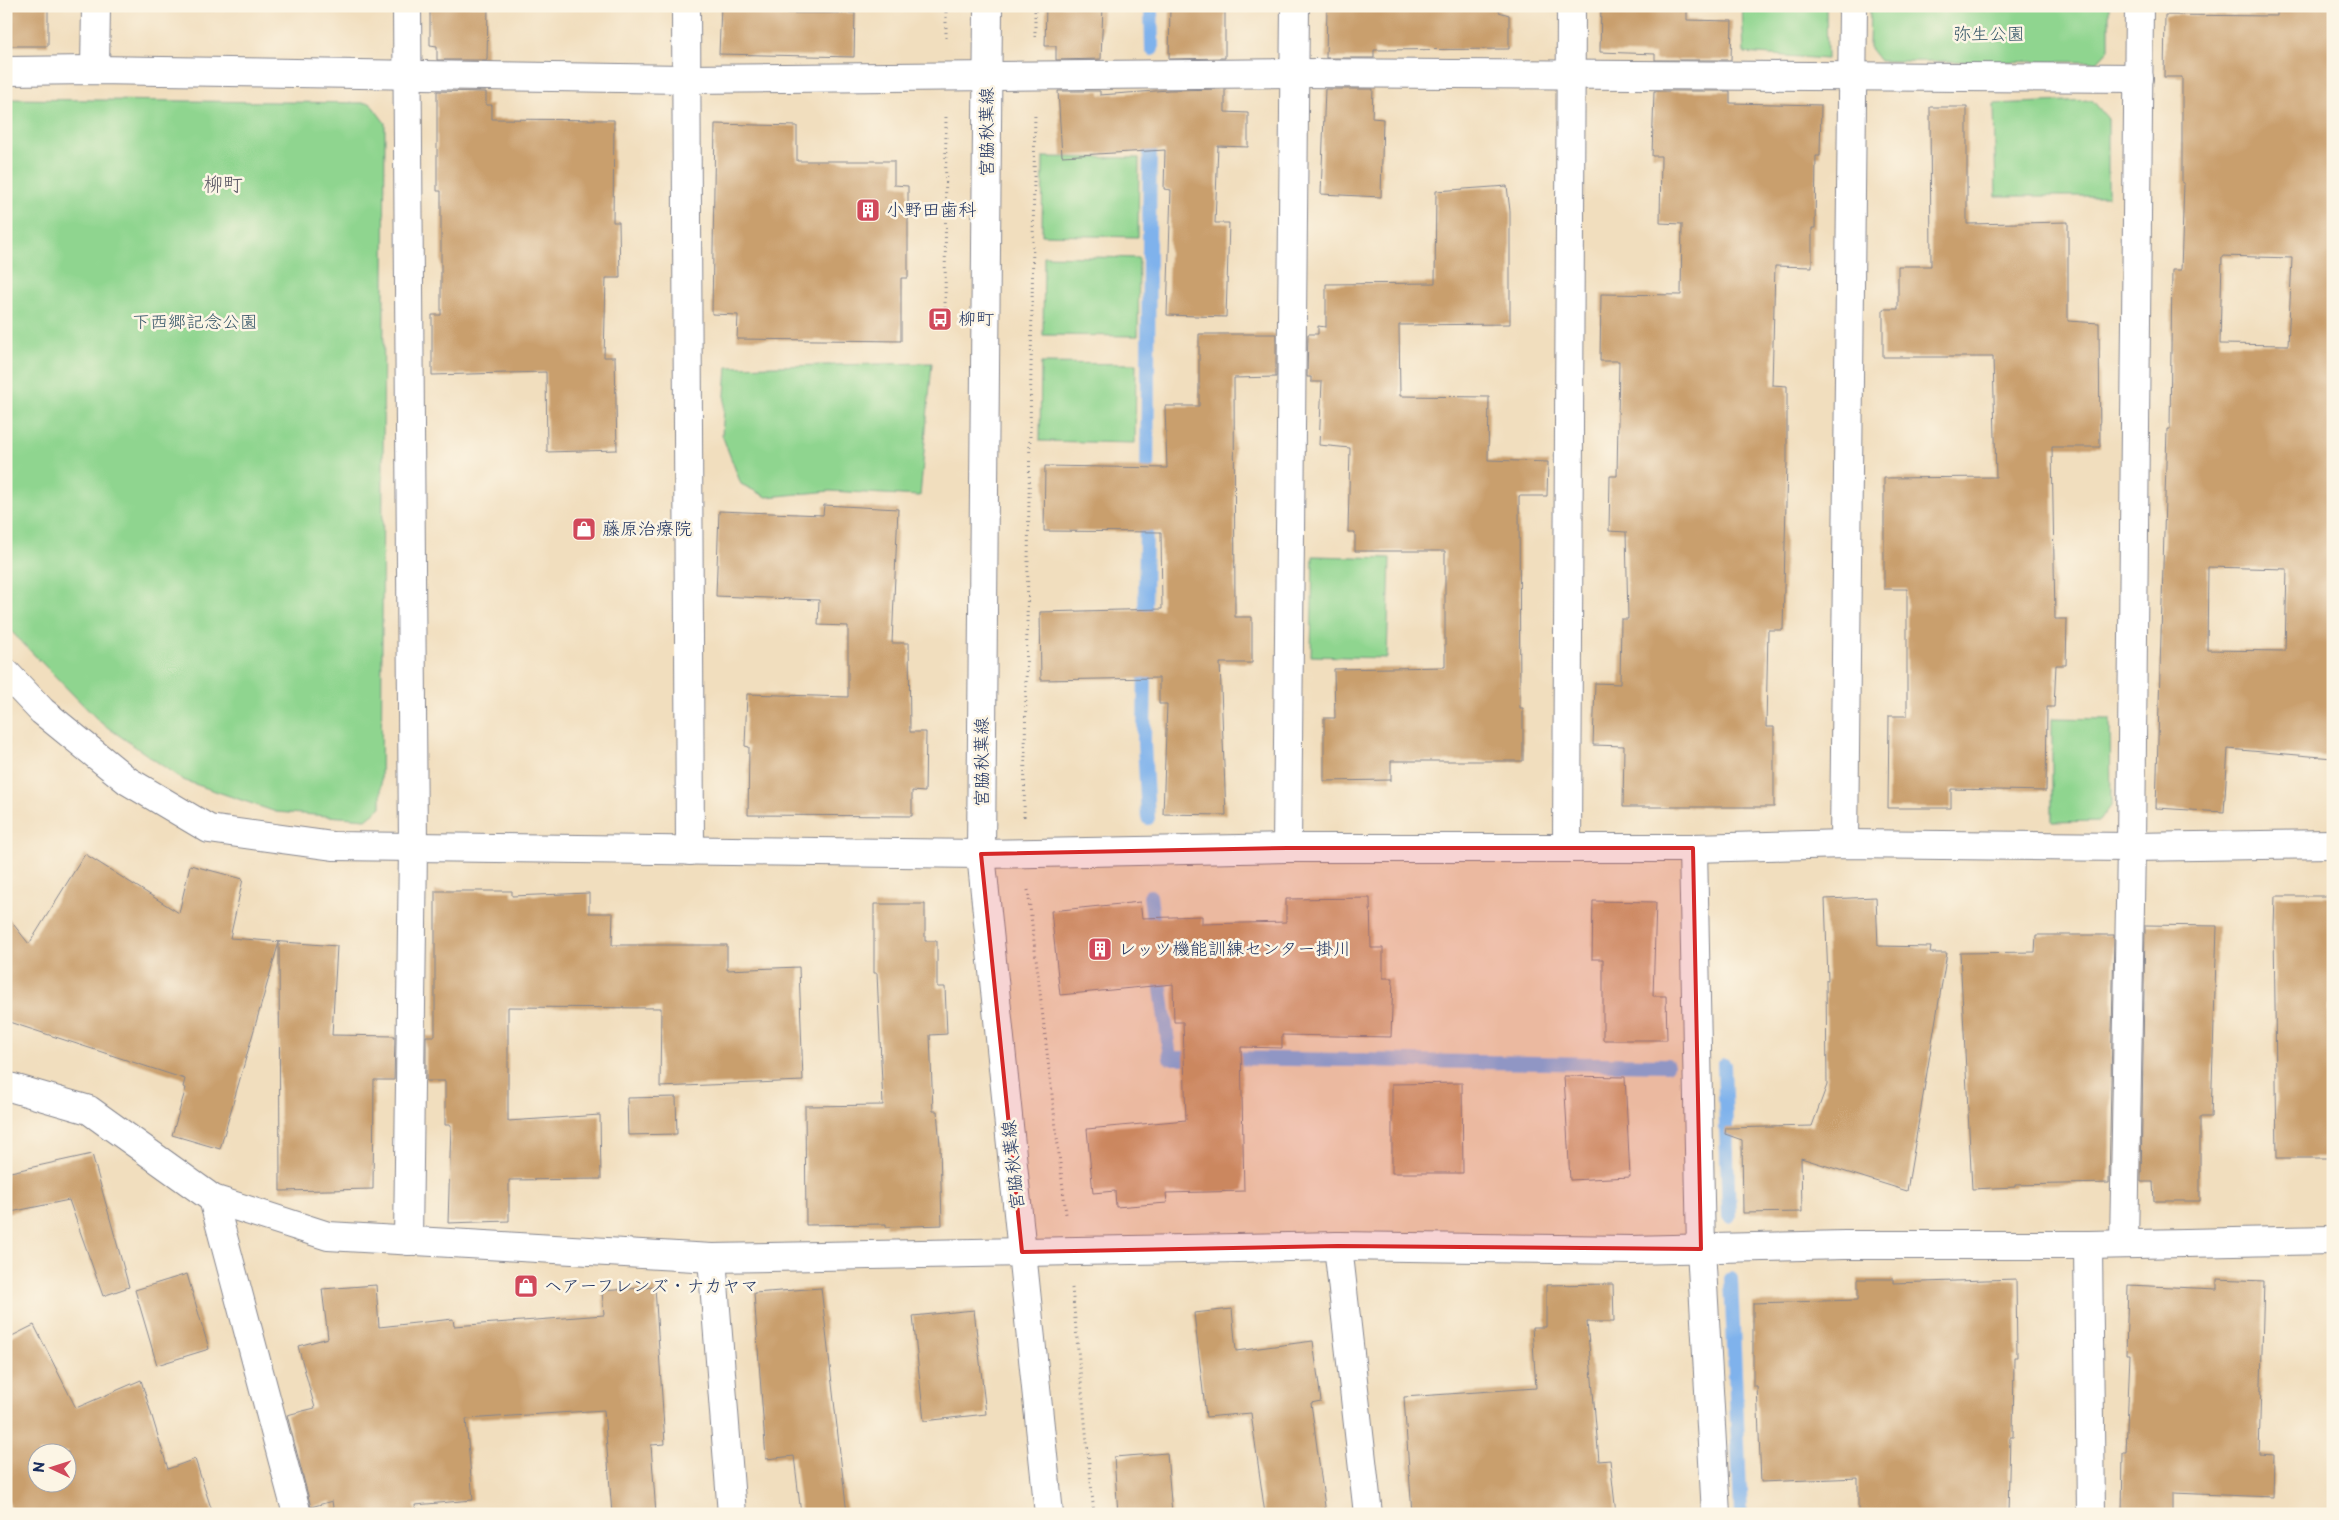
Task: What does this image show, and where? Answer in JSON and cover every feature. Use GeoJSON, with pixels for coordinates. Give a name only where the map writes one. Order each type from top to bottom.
{"type":"FeatureCollection","features":[{"type":"Feature","properties":{"kind":"street"},"geometry":{"type":"LineString","coordinates":[[95,70],[96,6]]}},
{"type":"Feature","properties":{"kind":"street"},"geometry":{"type":"LineString","coordinates":[[407,6],[413,847],[408,1241]]}},
{"type":"Feature","properties":{"kind":"street"},"geometry":{"type":"LineString","coordinates":[[686,6],[690,851]]}},
{"type":"Feature","properties":{"kind":"street","name":"宮脇秋葉線"},"geometry":{"type":"LineString","coordinates":[[988,6],[981,854],[1049,1514]]}},
{"type":"Feature","properties":{"kind":"street"},"geometry":{"type":"LineString","coordinates":[[1287,848],[1296,73],[1295,6]]}},
{"type":"Feature","properties":{"kind":"street"},"geometry":{"type":"LineString","coordinates":[[1566,848],[1571,6]]}},
{"type":"Feature","properties":{"kind":"street"},"geometry":{"type":"LineString","coordinates":[[1844,844],[1853,6]]}},
{"type":"Feature","properties":{"kind":"street"},"geometry":{"type":"LineString","coordinates":[[2124,1244],[2131,847],[2139,6]]}},
{"type":"Feature","properties":{"kind":"street"},"geometry":{"type":"LineString","coordinates":[[6,71],[95,70],[686,79],[1296,73],[2138,78]]}},
{"type":"Feature","properties":{"kind":"street"},"geometry":{"type":"LineString","coordinates":[[6,673],[42,711],[128,781],[209,829],[333,846],[1023,854],[1287,848],[1693,848],[1844,844],[2131,847],[2333,844]]}},
{"type":"Feature","properties":{"kind":"street"},"geometry":{"type":"LineString","coordinates":[[1693,848],[1701,1249],[1716,1514]]}},
{"type":"Feature","properties":{"kind":"street"},"geometry":{"type":"LineString","coordinates":[[6,1086],[89,1110],[213,1199],[328,1236],[712,1258],[1338,1246],[1701,1249],[1845,1245],[2088,1245],[2333,1240]]}},
{"type":"Feature","properties":{"kind":"street"},"geometry":{"type":"LineString","coordinates":[[213,1199],[297,1514]]}},
{"type":"Feature","properties":{"kind":"street"},"geometry":{"type":"LineString","coordinates":[[2088,1245],[2090,1514]]}},
{"type":"Feature","properties":{"kind":"street"},"geometry":{"type":"LineString","coordinates":[[1338,1246],[1368,1514]]}},
{"type":"Feature","properties":{"kind":"street"},"geometry":{"type":"LineString","coordinates":[[712,1258],[732,1514]]}},
{"type":"Feature","properties":{"kind":"path"},"geometry":{"type":"LineString","coordinates":[[1035,77],[1023,854],[1068,1250],[1094,1514]]}},
{"type":"Feature","properties":{"kind":"highlighted area"},"geometry":{"type":"Polygon","coordinates":[[[1287,848],[1693,848],[1701,1249],[1338,1246],[1022,1252],[981,854],[1287,848]]]}},
{"type":"Feature","properties":{"kind":"green space"},"geometry":{"type":"Polygon","coordinates":[[[1742,6],[1826,6],[1827,59],[1744,53],[1742,6]]]}},
{"type":"Feature","properties":{"kind":"green space","name":"弥生公園"},"geometry":{"type":"Polygon","coordinates":[[[1870,6],[2109,6],[2109,49],[2097,62],[1880,61],[1869,47],[1870,6]]]}},
{"type":"Feature","properties":{"kind":"green space","name":"下西郷記念公園"},"geometry":{"type":"Polygon","coordinates":[[[6,99],[370,103],[385,123],[381,807],[366,819],[276,812],[183,780],[100,722],[6,626],[6,99]]]}},
{"type":"Feature","properties":{"kind":"green space"},"geometry":{"type":"Polygon","coordinates":[[[2092,100],[2108,119],[2108,196],[1996,196],[1994,104],[2092,100]]]}},
{"type":"Feature","properties":{"kind":"green space"},"geometry":{"type":"Polygon","coordinates":[[[1043,157],[1139,158],[1138,237],[1042,235],[1043,157]]]}},
{"type":"Feature","properties":{"kind":"green space"},"geometry":{"type":"Polygon","coordinates":[[[1044,256],[1139,258],[1138,336],[1043,335],[1044,256]]]}},
{"type":"Feature","properties":{"kind":"green space"},"geometry":{"type":"Polygon","coordinates":[[[932,363],[920,496],[830,491],[767,497],[741,484],[722,435],[727,367],[932,363]]]}},
{"type":"Feature","properties":{"kind":"green space"},"geometry":{"type":"Polygon","coordinates":[[[1041,363],[1136,364],[1135,443],[1040,441],[1041,363]]]}},
{"type":"Feature","properties":{"kind":"green space"},"geometry":{"type":"Polygon","coordinates":[[[1313,556],[1390,558],[1387,658],[1311,656],[1313,556]]]}},
{"type":"Feature","properties":{"kind":"green space"},"geometry":{"type":"Polygon","coordinates":[[[2052,718],[2110,719],[2111,806],[2100,821],[2052,822],[2052,718]]]}},
{"type":"Feature","properties":{"kind":"building"},"geometry":{"type":"Polygon","coordinates":[[[7,6],[48,6],[48,46],[6,46],[7,6]]]}},
{"type":"Feature","properties":{"kind":"building"},"geometry":{"type":"Polygon","coordinates":[[[430,6],[488,6],[487,60],[437,60],[437,46],[430,45],[430,6]]]}},
{"type":"Feature","properties":{"kind":"building"},"geometry":{"type":"Polygon","coordinates":[[[721,6],[777,6],[777,13],[855,13],[854,57],[719,54],[721,6]]]}},
{"type":"Feature","properties":{"kind":"building"},"geometry":{"type":"Polygon","coordinates":[[[1046,6],[1103,6],[1101,59],[1056,60],[1056,46],[1045,46],[1046,6]]]}},
{"type":"Feature","properties":{"kind":"building"},"geometry":{"type":"Polygon","coordinates":[[[1170,6],[1225,6],[1225,58],[1169,59],[1170,6]]]}},
{"type":"Feature","properties":{"kind":"building"},"geometry":{"type":"Polygon","coordinates":[[[1327,6],[1499,6],[1499,12],[1509,15],[1509,49],[1374,50],[1374,58],[1326,58],[1327,6]]]}},
{"type":"Feature","properties":{"kind":"building"},"geometry":{"type":"Polygon","coordinates":[[[1601,6],[1687,6],[1687,20],[1732,21],[1731,60],[1655,60],[1655,54],[1600,52],[1601,6]]]}},
{"type":"Feature","properties":{"kind":"building"},"geometry":{"type":"Polygon","coordinates":[[[2277,6],[2333,6],[2333,758],[2228,749],[2224,812],[2156,808],[2167,429],[2170,429],[2172,270],[2181,270],[2184,183],[2182,183],[2182,77],[2164,77],[2165,15],[2277,16],[2277,6]],[[2222,256],[2220,344],[2288,345],[2292,258],[2222,256]],[[2208,567],[2207,650],[2285,651],[2287,569],[2208,567]]]}},
{"type":"Feature","properties":{"kind":"building"},"geometry":{"type":"Polygon","coordinates":[[[1225,89],[1225,112],[1248,113],[1248,147],[1218,146],[1215,223],[1229,223],[1226,317],[1167,315],[1171,190],[1164,189],[1165,150],[1062,156],[1058,91],[1100,91],[1100,95],[1169,90],[1225,89]]]}},
{"type":"Feature","properties":{"kind":"building"},"geometry":{"type":"Polygon","coordinates":[[[1325,89],[1373,89],[1372,118],[1383,119],[1381,197],[1321,194],[1325,89]]]}},
{"type":"Feature","properties":{"kind":"building"},"geometry":{"type":"Polygon","coordinates":[[[437,91],[486,92],[486,105],[492,105],[492,119],[614,120],[613,222],[619,222],[620,278],[606,278],[604,357],[615,357],[617,450],[547,452],[546,372],[432,375],[432,315],[441,315],[441,191],[437,191],[437,91]]]}},
{"type":"Feature","properties":{"kind":"building"},"geometry":{"type":"Polygon","coordinates":[[[1654,91],[1730,91],[1730,103],[1821,105],[1820,156],[1816,156],[1815,228],[1812,228],[1812,267],[1775,266],[1772,385],[1787,386],[1787,460],[1783,630],[1768,630],[1766,727],[1774,727],[1774,807],[1623,807],[1624,746],[1593,745],[1595,683],[1620,684],[1621,619],[1628,619],[1626,532],[1609,531],[1610,476],[1617,476],[1619,361],[1600,361],[1601,294],[1681,295],[1682,224],[1660,223],[1661,156],[1652,156],[1654,91]]]}},
{"type":"Feature","properties":{"kind":"building"},"geometry":{"type":"Polygon","coordinates":[[[1930,107],[1967,107],[1967,224],[2068,222],[2068,321],[2099,323],[2100,447],[2052,447],[2055,619],[2067,619],[2066,665],[2056,665],[2054,707],[2047,707],[2046,791],[1951,789],[1951,808],[1888,808],[1889,716],[1907,716],[1907,589],[1884,589],[1884,478],[1996,477],[1993,357],[1883,357],[1883,309],[1898,309],[1898,266],[1931,266],[1930,107]]]}},
{"type":"Feature","properties":{"kind":"building"},"geometry":{"type":"Polygon","coordinates":[[[715,124],[797,126],[797,161],[894,161],[894,185],[908,186],[908,278],[901,278],[901,341],[737,339],[738,315],[712,314],[715,124]]]}},
{"type":"Feature","properties":{"kind":"building"},"geometry":{"type":"Polygon","coordinates":[[[1507,186],[1510,211],[1510,324],[1399,325],[1400,396],[1489,397],[1488,460],[1548,462],[1547,496],[1519,496],[1520,708],[1523,708],[1523,761],[1391,761],[1391,780],[1324,781],[1324,718],[1335,718],[1334,669],[1445,667],[1445,551],[1355,551],[1355,532],[1348,532],[1350,448],[1319,445],[1322,382],[1311,382],[1311,377],[1307,377],[1308,334],[1318,334],[1318,326],[1326,327],[1326,284],[1435,283],[1436,191],[1507,186]]]}},
{"type":"Feature","properties":{"kind":"building"},"geometry":{"type":"Polygon","coordinates":[[[1199,334],[1276,334],[1276,377],[1234,378],[1235,617],[1252,617],[1252,663],[1220,663],[1226,815],[1163,814],[1167,704],[1159,704],[1159,678],[1041,680],[1040,612],[1162,609],[1161,532],[1044,531],[1045,466],[1167,468],[1165,406],[1199,406],[1199,334]]]}},
{"type":"Feature","properties":{"kind":"building"},"geometry":{"type":"Polygon","coordinates":[[[824,505],[898,509],[892,643],[909,643],[910,732],[926,732],[925,792],[912,791],[912,816],[748,815],[749,747],[745,746],[747,694],[848,697],[848,626],[818,625],[819,600],[716,596],[719,511],[823,515],[824,505]]]}},
{"type":"Feature","properties":{"kind":"building"},"geometry":{"type":"Polygon","coordinates":[[[85,854],[179,913],[190,865],[243,879],[230,938],[337,946],[332,1035],[395,1036],[394,1080],[374,1080],[373,1189],[280,1191],[279,942],[220,1149],[172,1135],[186,1088],[183,1087],[185,1079],[6,1021],[6,915],[29,944],[85,854]]]}},
{"type":"Feature","properties":{"kind":"building"},"geometry":{"type":"Polygon","coordinates":[[[435,891],[512,891],[512,896],[589,893],[589,913],[613,913],[612,945],[727,945],[727,970],[799,967],[803,1081],[660,1087],[661,1008],[508,1007],[508,1121],[600,1115],[601,1179],[509,1180],[509,1221],[448,1223],[451,1125],[445,1125],[445,1081],[426,1081],[426,1036],[435,1036],[435,891]]]}},
{"type":"Feature","properties":{"kind":"building"},"geometry":{"type":"Polygon","coordinates":[[[2275,896],[2333,896],[2333,1004],[2329,1004],[2331,1158],[2277,1158],[2275,896]]]}},
{"type":"Feature","properties":{"kind":"building"},"geometry":{"type":"Polygon","coordinates":[[[1876,897],[1878,946],[1931,947],[1930,953],[1947,953],[1907,1191],[1801,1158],[1802,1212],[1743,1213],[1742,1140],[1725,1134],[1726,1128],[1812,1126],[1827,1085],[1826,980],[1828,980],[1825,899],[1876,897]]]}},
{"type":"Feature","properties":{"kind":"building"},"geometry":{"type":"Polygon","coordinates":[[[1370,898],[1371,948],[1383,948],[1383,978],[1393,978],[1391,1037],[1282,1035],[1282,1048],[1241,1047],[1244,1191],[1166,1193],[1167,1203],[1116,1207],[1115,1191],[1093,1193],[1087,1129],[1186,1120],[1183,1022],[1174,1022],[1173,984],[1060,995],[1051,911],[1140,902],[1142,918],[1202,916],[1202,924],[1286,922],[1286,899],[1370,898]]]}},
{"type":"Feature","properties":{"kind":"building"},"geometry":{"type":"Polygon","coordinates":[[[1593,901],[1656,902],[1653,996],[1666,996],[1667,1040],[1603,1040],[1603,959],[1592,959],[1593,901]]]}},
{"type":"Feature","properties":{"kind":"building"},"geometry":{"type":"Polygon","coordinates":[[[874,904],[925,904],[925,941],[937,941],[937,987],[945,987],[947,1034],[930,1035],[933,1111],[937,1111],[940,1145],[942,1225],[886,1227],[886,1224],[806,1225],[805,1106],[883,1105],[877,973],[874,973],[874,904]]]}},
{"type":"Feature","properties":{"kind":"building"},"geometry":{"type":"Polygon","coordinates":[[[2145,925],[2217,926],[2211,1117],[2200,1117],[2200,1201],[2154,1201],[2153,1182],[2141,1182],[2145,925]]]}},
{"type":"Feature","properties":{"kind":"building"},"geometry":{"type":"Polygon","coordinates":[[[2036,935],[2114,935],[2109,1183],[2015,1185],[2015,1187],[1972,1189],[1960,953],[2035,952],[2036,935]]]}},
{"type":"Feature","properties":{"kind":"building"},"geometry":{"type":"Polygon","coordinates":[[[1564,1076],[1625,1077],[1630,1177],[1570,1180],[1564,1076]]]}},
{"type":"Feature","properties":{"kind":"building"},"geometry":{"type":"Polygon","coordinates":[[[1462,1083],[1463,1173],[1392,1173],[1392,1084],[1462,1083]]]}},
{"type":"Feature","properties":{"kind":"building"},"geometry":{"type":"Polygon","coordinates":[[[676,1097],[677,1134],[628,1135],[627,1098],[676,1097]]]}},
{"type":"Feature","properties":{"kind":"building"},"geometry":{"type":"Polygon","coordinates":[[[92,1154],[129,1287],[103,1296],[69,1200],[6,1213],[6,1173],[92,1154]]]}},
{"type":"Feature","properties":{"kind":"building"},"geometry":{"type":"Polygon","coordinates":[[[187,1274],[209,1349],[157,1365],[135,1290],[187,1274]]]}},
{"type":"Feature","properties":{"kind":"building"},"geometry":{"type":"Polygon","coordinates":[[[1858,1279],[1893,1279],[1893,1283],[2016,1279],[2017,1357],[2014,1357],[2013,1437],[2010,1437],[2008,1514],[1858,1514],[1858,1478],[1761,1482],[1757,1386],[1753,1386],[1753,1303],[1858,1300],[1858,1279]]]}},
{"type":"Feature","properties":{"kind":"building"},"geometry":{"type":"Polygon","coordinates":[[[2217,1279],[2264,1281],[2259,1454],[2274,1455],[2273,1497],[2173,1493],[2173,1514],[2122,1514],[2123,1453],[2126,1453],[2130,1354],[2126,1354],[2128,1285],[2217,1289],[2217,1279]]]}},
{"type":"Feature","properties":{"kind":"building"},"geometry":{"type":"Polygon","coordinates":[[[1613,1284],[1614,1322],[1587,1322],[1599,1461],[1610,1460],[1616,1514],[1412,1514],[1404,1397],[1536,1388],[1532,1327],[1546,1327],[1546,1285],[1613,1284]]]}},
{"type":"Feature","properties":{"kind":"building"},"geometry":{"type":"Polygon","coordinates":[[[376,1285],[379,1327],[453,1319],[454,1326],[604,1315],[602,1291],[655,1287],[665,1444],[651,1445],[656,1514],[612,1514],[604,1410],[466,1419],[473,1500],[415,1505],[416,1514],[334,1514],[332,1501],[311,1507],[287,1415],[315,1408],[298,1346],[328,1338],[322,1289],[376,1285]]]}},
{"type":"Feature","properties":{"kind":"building"},"geometry":{"type":"Polygon","coordinates":[[[821,1288],[847,1514],[801,1514],[794,1456],[766,1459],[754,1293],[821,1288]]]}},
{"type":"Feature","properties":{"kind":"building"},"geometry":{"type":"Polygon","coordinates":[[[1232,1309],[1236,1351],[1313,1341],[1321,1401],[1311,1403],[1326,1514],[1265,1514],[1251,1413],[1206,1417],[1194,1313],[1232,1309]]]}},
{"type":"Feature","properties":{"kind":"building"},"geometry":{"type":"Polygon","coordinates":[[[974,1310],[986,1414],[924,1421],[913,1316],[974,1310]]]}},
{"type":"Feature","properties":{"kind":"building"},"geometry":{"type":"Polygon","coordinates":[[[34,1325],[76,1408],[141,1380],[168,1469],[195,1459],[213,1514],[13,1514],[6,1495],[6,1339],[34,1325]]]}},
{"type":"Feature","properties":{"kind":"building"},"geometry":{"type":"Polygon","coordinates":[[[1167,1453],[1172,1514],[1118,1514],[1114,1457],[1167,1453]]]}},
{"type":"Feature","properties":{"kind":"waterway"},"geometry":{"type":"LineString","coordinates":[[1151,6],[1152,49]]}},
{"type":"Feature","properties":{"kind":"waterway"},"geometry":{"type":"LineString","coordinates":[[1147,485],[1150,132]]}},
{"type":"Feature","properties":{"kind":"waterway"},"geometry":{"type":"LineString","coordinates":[[1145,628],[1146,514]]}},
{"type":"Feature","properties":{"kind":"waterway"},"geometry":{"type":"LineString","coordinates":[[1145,659],[1144,744],[1148,818]]}},
{"type":"Feature","properties":{"kind":"waterway"},"geometry":{"type":"LineString","coordinates":[[1150,896],[1155,935]]}},
{"type":"Feature","properties":{"kind":"waterway"},"geometry":{"type":"LineString","coordinates":[[1158,966],[1170,1058],[1201,1058]]}},
{"type":"Feature","properties":{"kind":"waterway"},"geometry":{"type":"LineString","coordinates":[[1223,1058],[1667,1065]]}},
{"type":"Feature","properties":{"kind":"waterway"},"geometry":{"type":"LineString","coordinates":[[1724,1065],[1729,1216]]}},
{"type":"Feature","properties":{"kind":"waterway"},"geometry":{"type":"LineString","coordinates":[[1731,1279],[1741,1514]]}},
{"type":"Feature","properties":{"kind":"place","name":"小野田歯科"},"geometry":{"type":"Point","coordinates":[868,210]}},
{"type":"Feature","properties":{"kind":"place","name":"柳町"},"geometry":{"type":"Point","coordinates":[940,319]}},
{"type":"Feature","properties":{"kind":"place","name":"藤原治療院"},"geometry":{"type":"Point","coordinates":[584,529]}},
{"type":"Feature","properties":{"kind":"place","name":"レッツ機能訓練センター掛川"},"geometry":{"type":"Point","coordinates":[1100,949]}},
{"type":"Feature","properties":{"kind":"place","name":"ヘアーフレンズ・ナカヤマ"},"geometry":{"type":"Point","coordinates":[526,1286]}},
{"type":"Feature","properties":{"kind":"district","name":"柳町"},"geometry":{"type":"Point","coordinates":[223,184]}}]}
